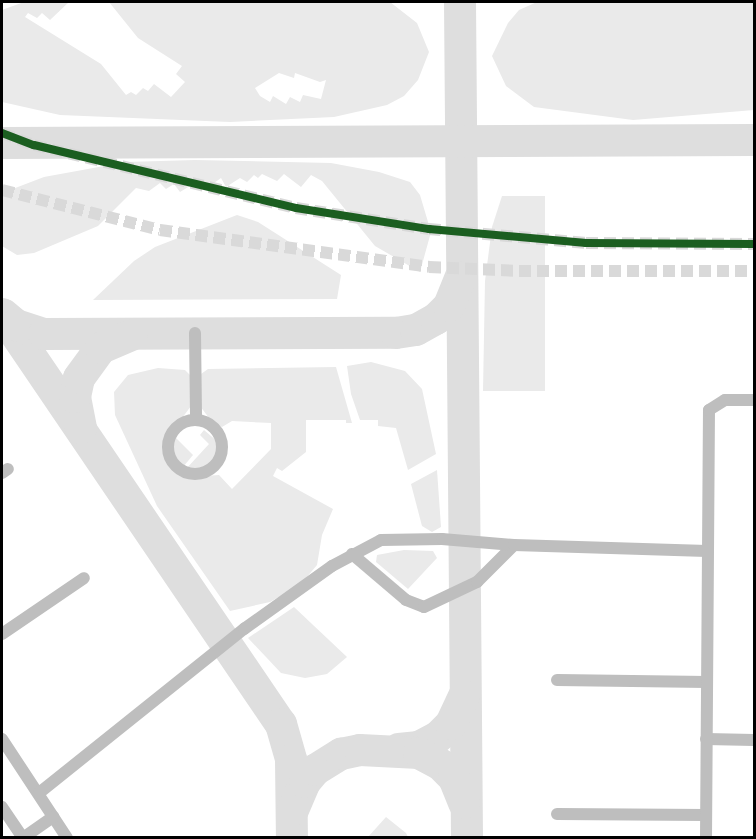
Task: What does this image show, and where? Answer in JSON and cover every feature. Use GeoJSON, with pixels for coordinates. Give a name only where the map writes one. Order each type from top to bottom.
{"type":"FeatureCollection","features":[{"type":"Feature","properties":{"kind":"lane"},"geometry":{"type":"LineString","coordinates":[[195,333],[196,419]]}},
{"type":"Feature","properties":{"kind":"lane"},"geometry":{"type":"LineString","coordinates":[[706,837],[709,410],[725,400],[754,400]]}},
{"type":"Feature","properties":{"kind":"lane"},"geometry":{"type":"LineString","coordinates":[[196,419],[217,433],[223,450],[215,467],[197,474],[174,465],[168,449],[172,432],[183,423],[196,419]]}},
{"type":"Feature","properties":{"kind":"lane"},"geometry":{"type":"LineString","coordinates":[[39,793],[244,629],[352,554],[381,540],[442,539],[514,545],[707,552]]}},
{"type":"Feature","properties":{"kind":"lane"},"geometry":{"type":"LineString","coordinates":[[352,554],[406,600],[424,607],[477,582],[514,545]]}},
{"type":"Feature","properties":{"kind":"lane"},"geometry":{"type":"LineString","coordinates":[[2,634],[84,578]]}},
{"type":"Feature","properties":{"kind":"lane"},"geometry":{"type":"LineString","coordinates":[[557,681],[707,682]]}},
{"type":"Feature","properties":{"kind":"lane"},"geometry":{"type":"LineString","coordinates":[[2,739],[67,837]]}},
{"type":"Feature","properties":{"kind":"lane"},"geometry":{"type":"LineString","coordinates":[[706,739],[754,740]]}},
{"type":"Feature","properties":{"kind":"lane"},"geometry":{"type":"LineString","coordinates":[[2,807],[22,837],[53,817]]}},
{"type":"Feature","properties":{"kind":"lane"},"geometry":{"type":"LineString","coordinates":[[557,814],[706,815]]}},
{"type":"Feature","properties":{"kind":"shaded area"},"geometry":{"type":"Polygon","coordinates":[[[24,2],[69,2],[50,20],[42,13],[37,18],[28,13],[25,17],[101,64],[126,95],[131,92],[136,95],[143,88],[148,91],[154,84],[171,97],[185,82],[176,74],[182,66],[138,38],[109,2],[390,2],[417,23],[429,52],[418,80],[404,96],[387,105],[334,117],[230,122],[60,115],[2,102],[2,10],[24,2]],[[279,73],[255,88],[260,96],[270,102],[273,96],[286,104],[290,97],[300,102],[303,95],[321,99],[326,80],[320,82],[295,73],[294,78],[279,73]]]}},
{"type":"Feature","properties":{"kind":"shaded area"},"geometry":{"type":"Polygon","coordinates":[[[537,2],[754,2],[754,110],[633,120],[534,107],[506,86],[492,56],[508,23],[519,10],[537,2]]]}},
{"type":"Feature","properties":{"kind":"shaded area"},"geometry":{"type":"Polygon","coordinates":[[[195,160],[331,163],[379,172],[410,182],[420,195],[431,232],[420,272],[375,246],[322,181],[311,175],[301,187],[284,174],[277,181],[262,174],[258,178],[254,175],[247,182],[240,178],[226,187],[221,178],[204,190],[198,181],[180,192],[174,184],[166,189],[160,183],[149,191],[136,188],[98,226],[34,253],[17,255],[2,246],[2,196],[10,190],[44,177],[126,162],[195,160]]]}},
{"type":"Feature","properties":{"kind":"shaded area"},"geometry":{"type":"Polygon","coordinates":[[[502,196],[545,196],[545,391],[483,391],[485,281],[492,227],[502,196]]]}},
{"type":"Feature","properties":{"kind":"shaded area"},"geometry":{"type":"Polygon","coordinates":[[[237,215],[258,222],[341,275],[337,299],[93,300],[134,261],[155,247],[237,215]]]}},
{"type":"Feature","properties":{"kind":"shaded area"},"geometry":{"type":"Polygon","coordinates":[[[371,362],[405,371],[422,389],[436,454],[408,470],[396,428],[378,426],[378,420],[360,420],[351,394],[347,366],[371,362]]]}},
{"type":"Feature","properties":{"kind":"shaded area"},"geometry":{"type":"Polygon","coordinates":[[[336,367],[352,423],[346,423],[346,420],[306,420],[306,452],[282,471],[277,468],[273,476],[333,509],[322,535],[317,565],[301,584],[270,602],[230,611],[157,506],[115,415],[114,392],[128,375],[158,368],[185,370],[191,376],[191,406],[168,437],[170,462],[189,477],[219,475],[232,489],[271,449],[271,423],[232,421],[222,427],[212,422],[200,406],[201,374],[208,369],[336,367]]]}},
{"type":"Feature","properties":{"kind":"shaded area"},"geometry":{"type":"Polygon","coordinates":[[[204,430],[218,442],[220,451],[210,467],[186,469],[209,444],[200,435],[204,430]]]}},
{"type":"Feature","properties":{"kind":"shaded area"},"geometry":{"type":"Polygon","coordinates":[[[174,436],[193,455],[183,467],[172,451],[174,436]]]}},
{"type":"Feature","properties":{"kind":"shaded area"},"geometry":{"type":"Polygon","coordinates":[[[437,470],[441,527],[432,532],[422,526],[411,484],[437,470]]]}},
{"type":"Feature","properties":{"kind":"shaded area"},"geometry":{"type":"Polygon","coordinates":[[[404,550],[433,551],[437,558],[408,589],[376,562],[377,555],[404,550]]]}},
{"type":"Feature","properties":{"kind":"shaded area"},"geometry":{"type":"Polygon","coordinates":[[[294,607],[347,657],[327,674],[305,678],[281,673],[248,638],[294,607]]]}},
{"type":"Feature","properties":{"kind":"shaded area"},"geometry":{"type":"Polygon","coordinates":[[[386,817],[406,833],[408,837],[368,837],[386,817]]]}},
{"type":"Feature","properties":{"kind":"taxiway"},"geometry":{"type":"LineString","coordinates":[[460,2],[467,838]]}},
{"type":"Feature","properties":{"kind":"taxiway"},"geometry":{"type":"LineString","coordinates":[[2,143],[754,140]]}},
{"type":"Feature","properties":{"kind":"taxiway"},"geometry":{"type":"LineString","coordinates":[[4,315],[16,325],[44,334],[396,333],[416,330],[436,319],[449,306],[461,277]]}},
{"type":"Feature","properties":{"kind":"taxiway"},"geometry":{"type":"LineString","coordinates":[[2,314],[281,724],[291,760],[292,838]]}},
{"type":"Feature","properties":{"kind":"taxiway"},"geometry":{"type":"LineString","coordinates":[[81,428],[75,397],[79,378],[101,348],[131,335]]}},
{"type":"Feature","properties":{"kind":"taxiway"},"geometry":{"type":"LineString","coordinates":[[399,749],[419,747],[438,737],[451,724],[464,696]]}},
{"type":"Feature","properties":{"kind":"taxiway"},"geometry":{"type":"LineString","coordinates":[[293,810],[305,782],[315,770],[341,754],[360,750],[419,753],[440,764],[454,778],[464,803]]}},
{"type":"Feature","properties":{"kind":"tunnel"},"geometry":{"type":"LineString","coordinates":[[2,133],[34,145],[296,208],[429,229],[586,243],[754,244]]}},
{"type":"Feature","properties":{"kind":"tunnel"},"geometry":{"type":"LineString","coordinates":[[2,190],[160,230],[429,267],[519,271],[754,271]]}},
{"type":"Feature","properties":{"kind":"cycle path"},"geometry":{"type":"LineString","coordinates":[[2,133],[34,145],[296,208],[429,229],[586,243],[754,244]]}}]}
